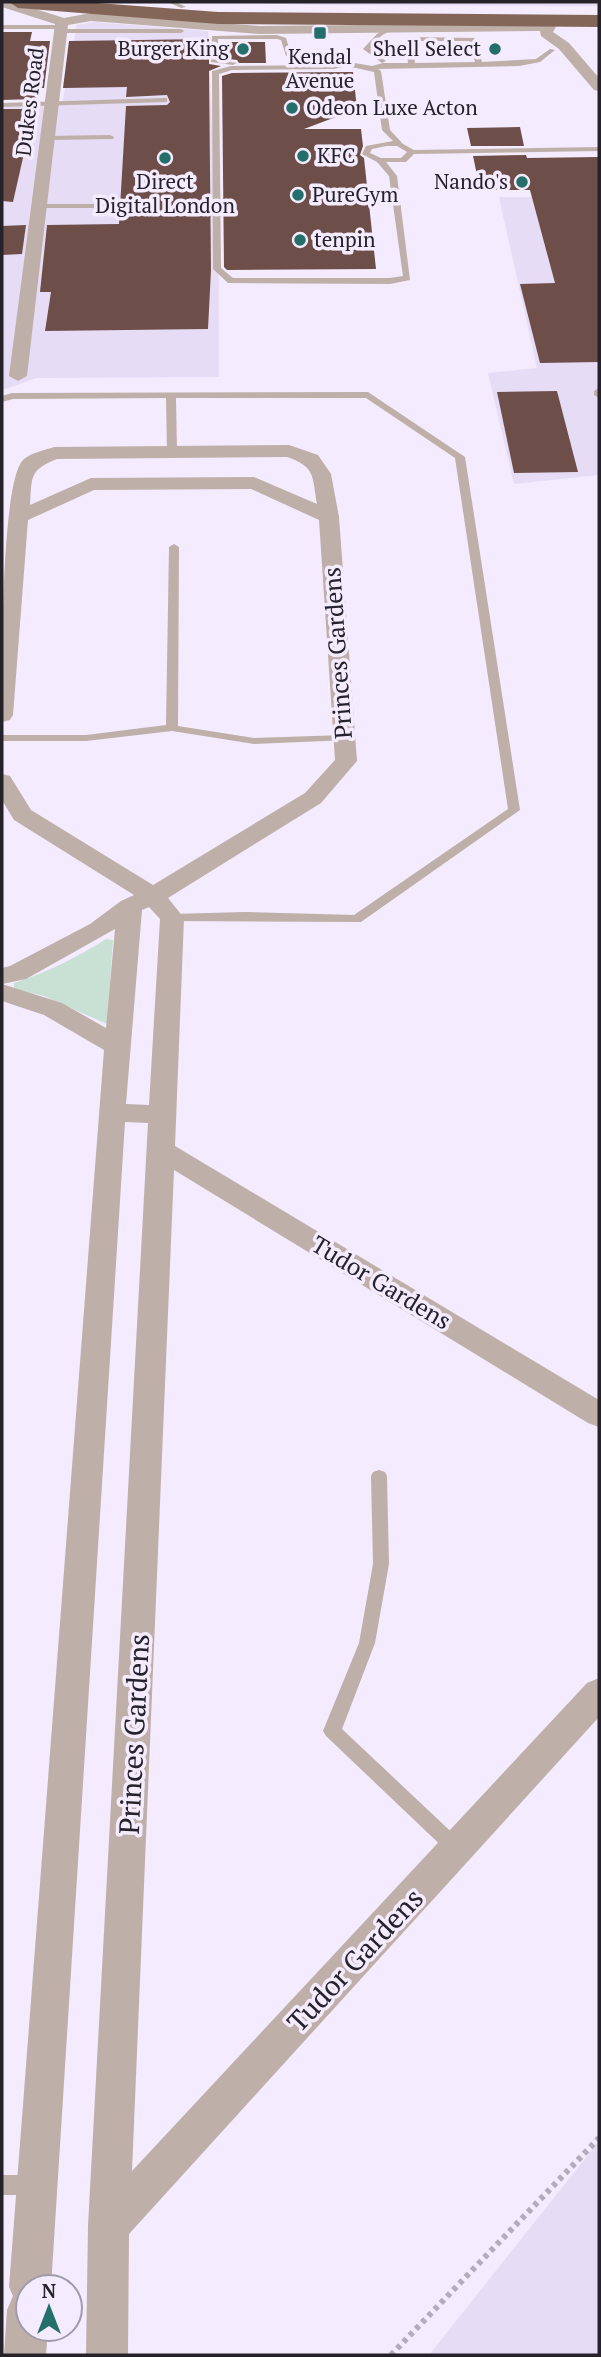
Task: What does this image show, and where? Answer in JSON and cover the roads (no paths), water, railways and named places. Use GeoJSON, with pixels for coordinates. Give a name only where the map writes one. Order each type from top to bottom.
{"type":"FeatureCollection","features":[{"type":"Feature","properties":{"kind":"highway"},"geometry":{"type":"LineString","coordinates":[[18,2],[218,18],[599,21]]}},
{"type":"Feature","properties":{"kind":"highway"},"geometry":{"type":"LineString","coordinates":[[118,2],[422,6],[599,12]]}},
{"type":"Feature","properties":{"kind":"highway"},"geometry":{"type":"LineString","coordinates":[[218,18],[243,23],[331,29]]}},
{"type":"Feature","properties":{"kind":"highway"},"geometry":{"type":"LineString","coordinates":[[549,27],[599,21]]}},
{"type":"Feature","properties":{"kind":"street","name":"Dukes Road"},"geometry":{"type":"LineString","coordinates":[[2,3],[44,14],[61,27],[18,376]]}},
{"type":"Feature","properties":{"kind":"street"},"geometry":{"type":"LineString","coordinates":[[61,27],[91,17],[259,30],[549,27],[546,33],[548,37],[564,46],[599,88]]}},
{"type":"Feature","properties":{"kind":"street"},"geometry":{"type":"LineString","coordinates":[[496,29],[532,40],[552,50],[599,104]]}},
{"type":"Feature","properties":{"kind":"street","name":"Princes Gardens"},"geometry":{"type":"LineString","coordinates":[[2,715],[22,478],[30,463],[54,453],[289,451],[312,459],[321,474],[329,517],[346,761],[313,798],[152,907],[99,929],[17,974],[2,976]]}},
{"type":"Feature","properties":{"kind":"street"},"geometry":{"type":"LineString","coordinates":[[19,517],[91,484],[254,483],[329,517]]}},
{"type":"Feature","properties":{"kind":"street"},"geometry":{"type":"LineString","coordinates":[[2,781],[22,815],[152,907],[117,1046],[31,2273]]}},
{"type":"Feature","properties":{"kind":"street","name":"Princes Gardens"},"geometry":{"type":"LineString","coordinates":[[107,2355],[109,2226],[163,1151],[164,1114],[152,907]]}},
{"type":"Feature","properties":{"kind":"street"},"geometry":{"type":"LineString","coordinates":[[2,992],[53,1009],[117,1046]]}},
{"type":"Feature","properties":{"kind":"street"},"geometry":{"type":"LineString","coordinates":[[114,1113],[164,1114]]}},
{"type":"Feature","properties":{"kind":"street","name":"Tudor Gardens"},"geometry":{"type":"LineString","coordinates":[[163,1151],[599,1415]]}},
{"type":"Feature","properties":{"kind":"street","name":"Tudor Gardens"},"geometry":{"type":"LineString","coordinates":[[109,2226],[599,1693]]}},
{"type":"Feature","properties":{"kind":"lane"},"geometry":{"type":"LineString","coordinates":[[2,26],[181,31]]}},
{"type":"Feature","properties":{"kind":"lane"},"geometry":{"type":"LineString","coordinates":[[390,29],[379,34],[363,50],[376,54],[538,61],[552,50]]}},
{"type":"Feature","properties":{"kind":"lane"},"geometry":{"type":"LineString","coordinates":[[304,60],[288,55],[285,41],[277,37],[214,37],[215,62],[304,60],[372,68],[377,71],[386,131],[412,152],[599,149]]}},
{"type":"Feature","properties":{"kind":"lane"},"geometry":{"type":"LineString","coordinates":[[412,65],[408,39],[472,39],[478,60]]}},
{"type":"Feature","properties":{"kind":"lane"},"geometry":{"type":"LineString","coordinates":[[376,54],[383,65]]}},
{"type":"Feature","properties":{"kind":"lane"},"geometry":{"type":"LineString","coordinates":[[334,62],[352,55]]}},
{"type":"Feature","properties":{"kind":"lane"},"geometry":{"type":"LineString","coordinates":[[372,68],[383,65],[478,60]]}},
{"type":"Feature","properties":{"kind":"lane"},"geometry":{"type":"LineString","coordinates":[[346,64],[230,68],[221,70],[213,77],[217,269],[231,281],[390,281],[407,278],[393,176],[380,160]]}},
{"type":"Feature","properties":{"kind":"lane"},"geometry":{"type":"LineString","coordinates":[[2,105],[164,100]]}},
{"type":"Feature","properties":{"kind":"lane"},"geometry":{"type":"LineString","coordinates":[[386,131],[366,154],[380,160],[403,160]]}},
{"type":"Feature","properties":{"kind":"lane"},"geometry":{"type":"LineString","coordinates":[[47,138],[110,137]]}},
{"type":"Feature","properties":{"kind":"lane"},"geometry":{"type":"LineString","coordinates":[[581,149],[599,143]]}},
{"type":"Feature","properties":{"kind":"lane"},"geometry":{"type":"LineString","coordinates":[[374,146],[400,145]]}},
{"type":"Feature","properties":{"kind":"lane"},"geometry":{"type":"LineString","coordinates":[[393,176],[412,152]]}},
{"type":"Feature","properties":{"kind":"lane"},"geometry":{"type":"LineString","coordinates":[[39,206],[105,206]]}},
{"type":"Feature","properties":{"kind":"lane"},"geometry":{"type":"LineString","coordinates":[[171,395],[172,452]]}},
{"type":"Feature","properties":{"kind":"lane"},"geometry":{"type":"LineString","coordinates":[[2,399],[12,396],[368,395],[460,457],[514,810],[357,919],[246,916],[152,907]]}},
{"type":"Feature","properties":{"kind":"lane"},"geometry":{"type":"LineString","coordinates":[[172,728],[174,547]]}},
{"type":"Feature","properties":{"kind":"lane"},"geometry":{"type":"LineString","coordinates":[[2,738],[86,738],[172,728],[254,741],[344,738]]}},
{"type":"Feature","properties":{"kind":"lane"},"geometry":{"type":"LineString","coordinates":[[379,1476],[381,1564],[366,1643],[332,1731],[457,1849]]}},
{"type":"Feature","properties":{"kind":"lane"},"geometry":{"type":"LineString","coordinates":[[2,2185],[36,2185]]}},
{"type":"Feature","properties":{"kind":"place","name":"Kendal Avenue"},"geometry":{"type":"Point","coordinates":[320,33]}},
{"type":"Feature","properties":{"kind":"place","name":"Burger King"},"geometry":{"type":"Point","coordinates":[243,49]}},
{"type":"Feature","properties":{"kind":"place","name":"Shell Select"},"geometry":{"type":"Point","coordinates":[495,49]}},
{"type":"Feature","properties":{"kind":"place","name":"Odeon Luxe Acton"},"geometry":{"type":"Point","coordinates":[292,108]}},
{"type":"Feature","properties":{"kind":"place","name":"KFC"},"geometry":{"type":"Point","coordinates":[303,156]}},
{"type":"Feature","properties":{"kind":"place","name":"Direct Digital London"},"geometry":{"type":"Point","coordinates":[165,158]}},
{"type":"Feature","properties":{"kind":"place","name":"Nando's"},"geometry":{"type":"Point","coordinates":[522,182]}},
{"type":"Feature","properties":{"kind":"place","name":"PureGym"},"geometry":{"type":"Point","coordinates":[298,195]}},
{"type":"Feature","properties":{"kind":"place","name":"tenpin"},"geometry":{"type":"Point","coordinates":[300,240]}}]}
